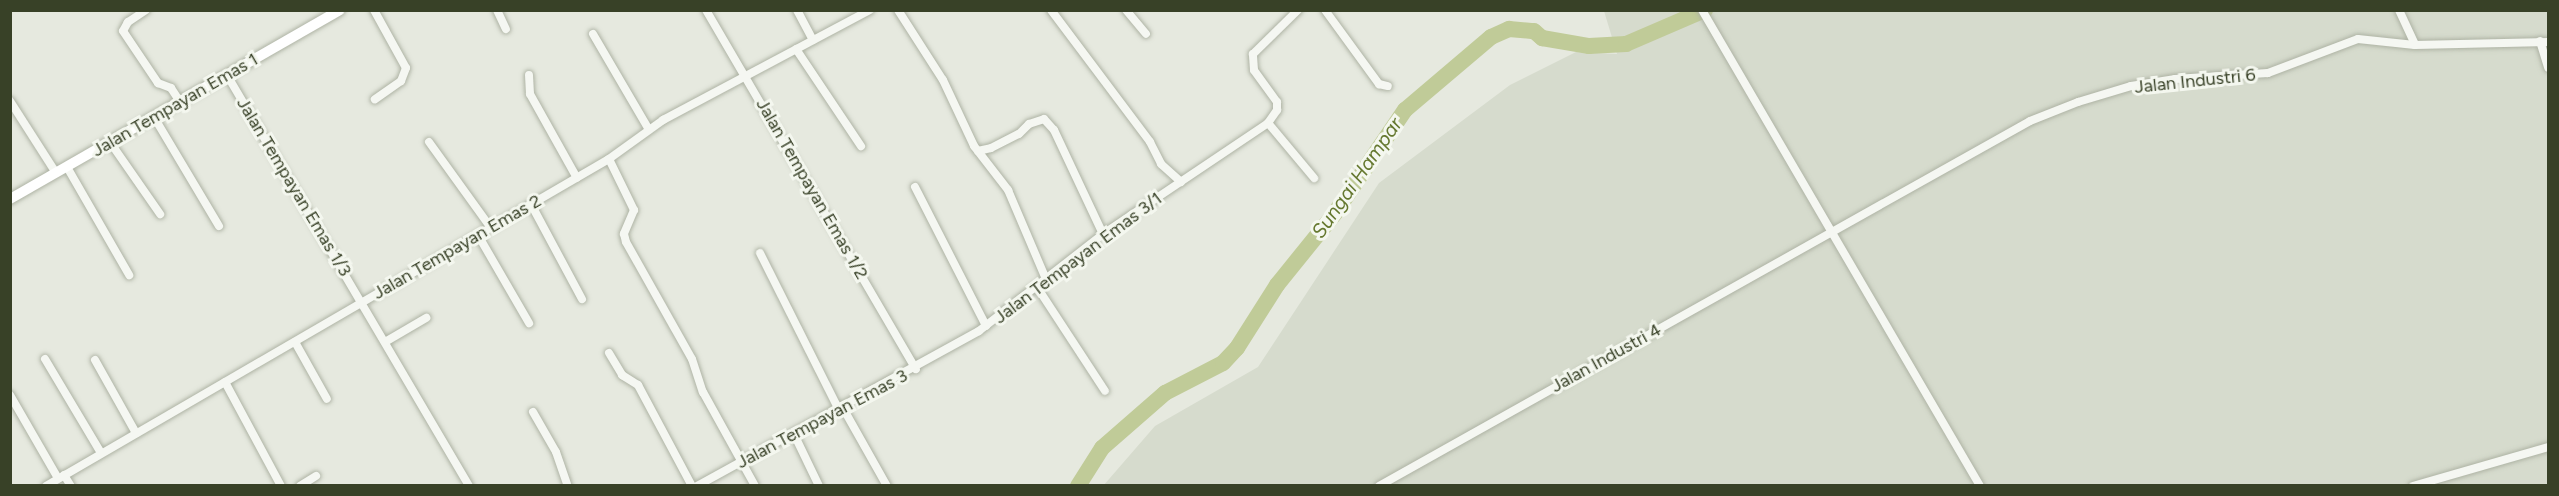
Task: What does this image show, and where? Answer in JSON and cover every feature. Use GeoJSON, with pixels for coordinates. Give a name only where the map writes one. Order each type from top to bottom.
{"type":"FeatureCollection","features":[{"type":"Feature","properties":{"kind":"street"},"geometry":{"type":"LineString","coordinates":[[146,10],[128,22],[123,31],[158,83],[170,86],[180,102]]}},
{"type":"Feature","properties":{"kind":"street","name":"Jalan Tempayan Emas 1"},"geometry":{"type":"LineString","coordinates":[[12,196],[67,167],[340,10]]}},
{"type":"Feature","properties":{"kind":"street"},"geometry":{"type":"LineString","coordinates":[[374,10],[406,68],[401,81],[375,99]]}},
{"type":"Feature","properties":{"kind":"street"},"geometry":{"type":"LineString","coordinates":[[497,10],[506,29]]}},
{"type":"Feature","properties":{"kind":"street","name":"Jalan Tempayan Emas 1/2"},"geometry":{"type":"LineString","coordinates":[[706,10],[916,369]]}},
{"type":"Feature","properties":{"kind":"street"},"geometry":{"type":"LineString","coordinates":[[797,10],[813,40]]}},
{"type":"Feature","properties":{"kind":"street"},"geometry":{"type":"LineString","coordinates":[[898,10],[943,80],[978,151],[1008,190],[1046,279]]}},
{"type":"Feature","properties":{"kind":"street"},"geometry":{"type":"LineString","coordinates":[[1051,10],[1149,142],[1161,164],[1181,182]]}},
{"type":"Feature","properties":{"kind":"street"},"geometry":{"type":"LineString","coordinates":[[1126,10],[1146,34]]}},
{"type":"Feature","properties":{"kind":"street"},"geometry":{"type":"LineString","coordinates":[[1298,10],[1252,54],[1254,70],[1277,102],[1268,123],[1314,178]]}},
{"type":"Feature","properties":{"kind":"street"},"geometry":{"type":"LineString","coordinates":[[1325,10],[1379,84],[1388,86]]}},
{"type":"Feature","properties":{"kind":"street"},"geometry":{"type":"LineString","coordinates":[[1702,10],[1980,486]]}},
{"type":"Feature","properties":{"kind":"street"},"geometry":{"type":"LineString","coordinates":[[2399,10],[2415,45]]}},
{"type":"Feature","properties":{"kind":"street","name":"Jalan Tempayan Emas 2"},"geometry":{"type":"LineString","coordinates":[[45,486],[577,178],[609,159],[649,130],[866,11]]}},
{"type":"Feature","properties":{"kind":"street"},"geometry":{"type":"LineString","coordinates":[[593,34],[649,130]]}},
{"type":"Feature","properties":{"kind":"street","name":"Jalan Industri 6"},"geometry":{"type":"LineString","coordinates":[[1833,231],[2030,121],[2102,95],[2175,79],[2268,73],[2358,39],[2415,45],[2544,41]]}},
{"type":"Feature","properties":{"kind":"street"},"geometry":{"type":"LineString","coordinates":[[2544,41],[2548,68]]}},
{"type":"Feature","properties":{"kind":"street"},"geometry":{"type":"LineString","coordinates":[[796,50],[861,146]]}},
{"type":"Feature","properties":{"kind":"street","name":"Jalan Tempayan Emas 1/3"},"geometry":{"type":"LineString","coordinates":[[227,75],[470,486]]}},
{"type":"Feature","properties":{"kind":"street"},"geometry":{"type":"LineString","coordinates":[[529,75],[530,94],[577,178]]}},
{"type":"Feature","properties":{"kind":"street"},"geometry":{"type":"LineString","coordinates":[[10,101],[56,173]]}},
{"type":"Feature","properties":{"kind":"street"},"geometry":{"type":"LineString","coordinates":[[154,117],[219,226]]}},
{"type":"Feature","properties":{"kind":"street"},"geometry":{"type":"LineString","coordinates":[[978,151],[991,148],[1044,119],[1054,130],[1103,234]]}},
{"type":"Feature","properties":{"kind":"street","name":"Jalan Tempayan Emas 3/1"},"geometry":{"type":"LineString","coordinates":[[916,369],[986,326],[1103,234],[1268,123]]}},
{"type":"Feature","properties":{"kind":"street"},"geometry":{"type":"LineString","coordinates":[[110,142],[160,214]]}},
{"type":"Feature","properties":{"kind":"street"},"geometry":{"type":"LineString","coordinates":[[429,142],[491,228]]}},
{"type":"Feature","properties":{"kind":"street"},"geometry":{"type":"LineString","coordinates":[[609,159],[634,210],[624,234],[626,242],[692,359],[704,392],[755,486]]}},
{"type":"Feature","properties":{"kind":"street"},"geometry":{"type":"LineString","coordinates":[[67,167],[129,275]]}},
{"type":"Feature","properties":{"kind":"street"},"geometry":{"type":"LineString","coordinates":[[915,187],[986,326]]}},
{"type":"Feature","properties":{"kind":"street"},"geometry":{"type":"LineString","coordinates":[[531,204],[582,299]]}},
{"type":"Feature","properties":{"kind":"street","name":"Jalan Industri 4"},"geometry":{"type":"LineString","coordinates":[[1379,486],[1833,231]]}},
{"type":"Feature","properties":{"kind":"street"},"geometry":{"type":"LineString","coordinates":[[478,235],[529,323]]}},
{"type":"Feature","properties":{"kind":"street"},"geometry":{"type":"LineString","coordinates":[[760,253],[841,409],[887,486]]}},
{"type":"Feature","properties":{"kind":"street"},"geometry":{"type":"LineString","coordinates":[[1037,287],[1105,391]]}},
{"type":"Feature","properties":{"kind":"street"},"geometry":{"type":"LineString","coordinates":[[385,342],[426,318]]}},
{"type":"Feature","properties":{"kind":"street"},"geometry":{"type":"LineString","coordinates":[[295,342],[327,399]]}},
{"type":"Feature","properties":{"kind":"street"},"geometry":{"type":"LineString","coordinates":[[609,353],[622,375],[638,386],[692,486]]}},
{"type":"Feature","properties":{"kind":"street"},"geometry":{"type":"LineString","coordinates":[[45,358],[101,453]]}},
{"type":"Feature","properties":{"kind":"street"},"geometry":{"type":"LineString","coordinates":[[94,360],[136,433]]}},
{"type":"Feature","properties":{"kind":"street","name":"Jalan Tempayan Emas 3"},"geometry":{"type":"LineString","coordinates":[[697,486],[916,369]]}},
{"type":"Feature","properties":{"kind":"street"},"geometry":{"type":"LineString","coordinates":[[225,382],[281,486]]}},
{"type":"Feature","properties":{"kind":"street"},"geometry":{"type":"LineString","coordinates":[[10,395],[61,476],[71,486]]}},
{"type":"Feature","properties":{"kind":"street"},"geometry":{"type":"LineString","coordinates":[[532,412],[556,452],[568,486]]}},
{"type":"Feature","properties":{"kind":"street"},"geometry":{"type":"LineString","coordinates":[[794,434],[819,486]]}},
{"type":"Feature","properties":{"kind":"street"},"geometry":{"type":"LineString","coordinates":[[2413,486],[2548,447]]}},
{"type":"Feature","properties":{"kind":"street"},"geometry":{"type":"LineString","coordinates":[[300,486],[316,476]]}},
{"type":"Feature","properties":{"kind":"shaded area"},"geometry":{"type":"Polygon","coordinates":[[[1604,11],[2548,11],[2548,485],[1103,486],[1155,426],[1258,367],[1379,183],[1510,85],[1576,52],[1617,54],[1604,11]]]}},
{"type":"Feature","properties":{"kind":"waterway","name":"Sungai Hampar"},"geometry":{"type":"LineString","coordinates":[[1078,486],[1102,448],[1165,393],[1223,363],[1237,348],[1277,285],[1335,213],[1405,110],[1491,37],[1509,29],[1534,31],[1542,38],[1589,46],[1626,44],[1705,10]]}}]}
